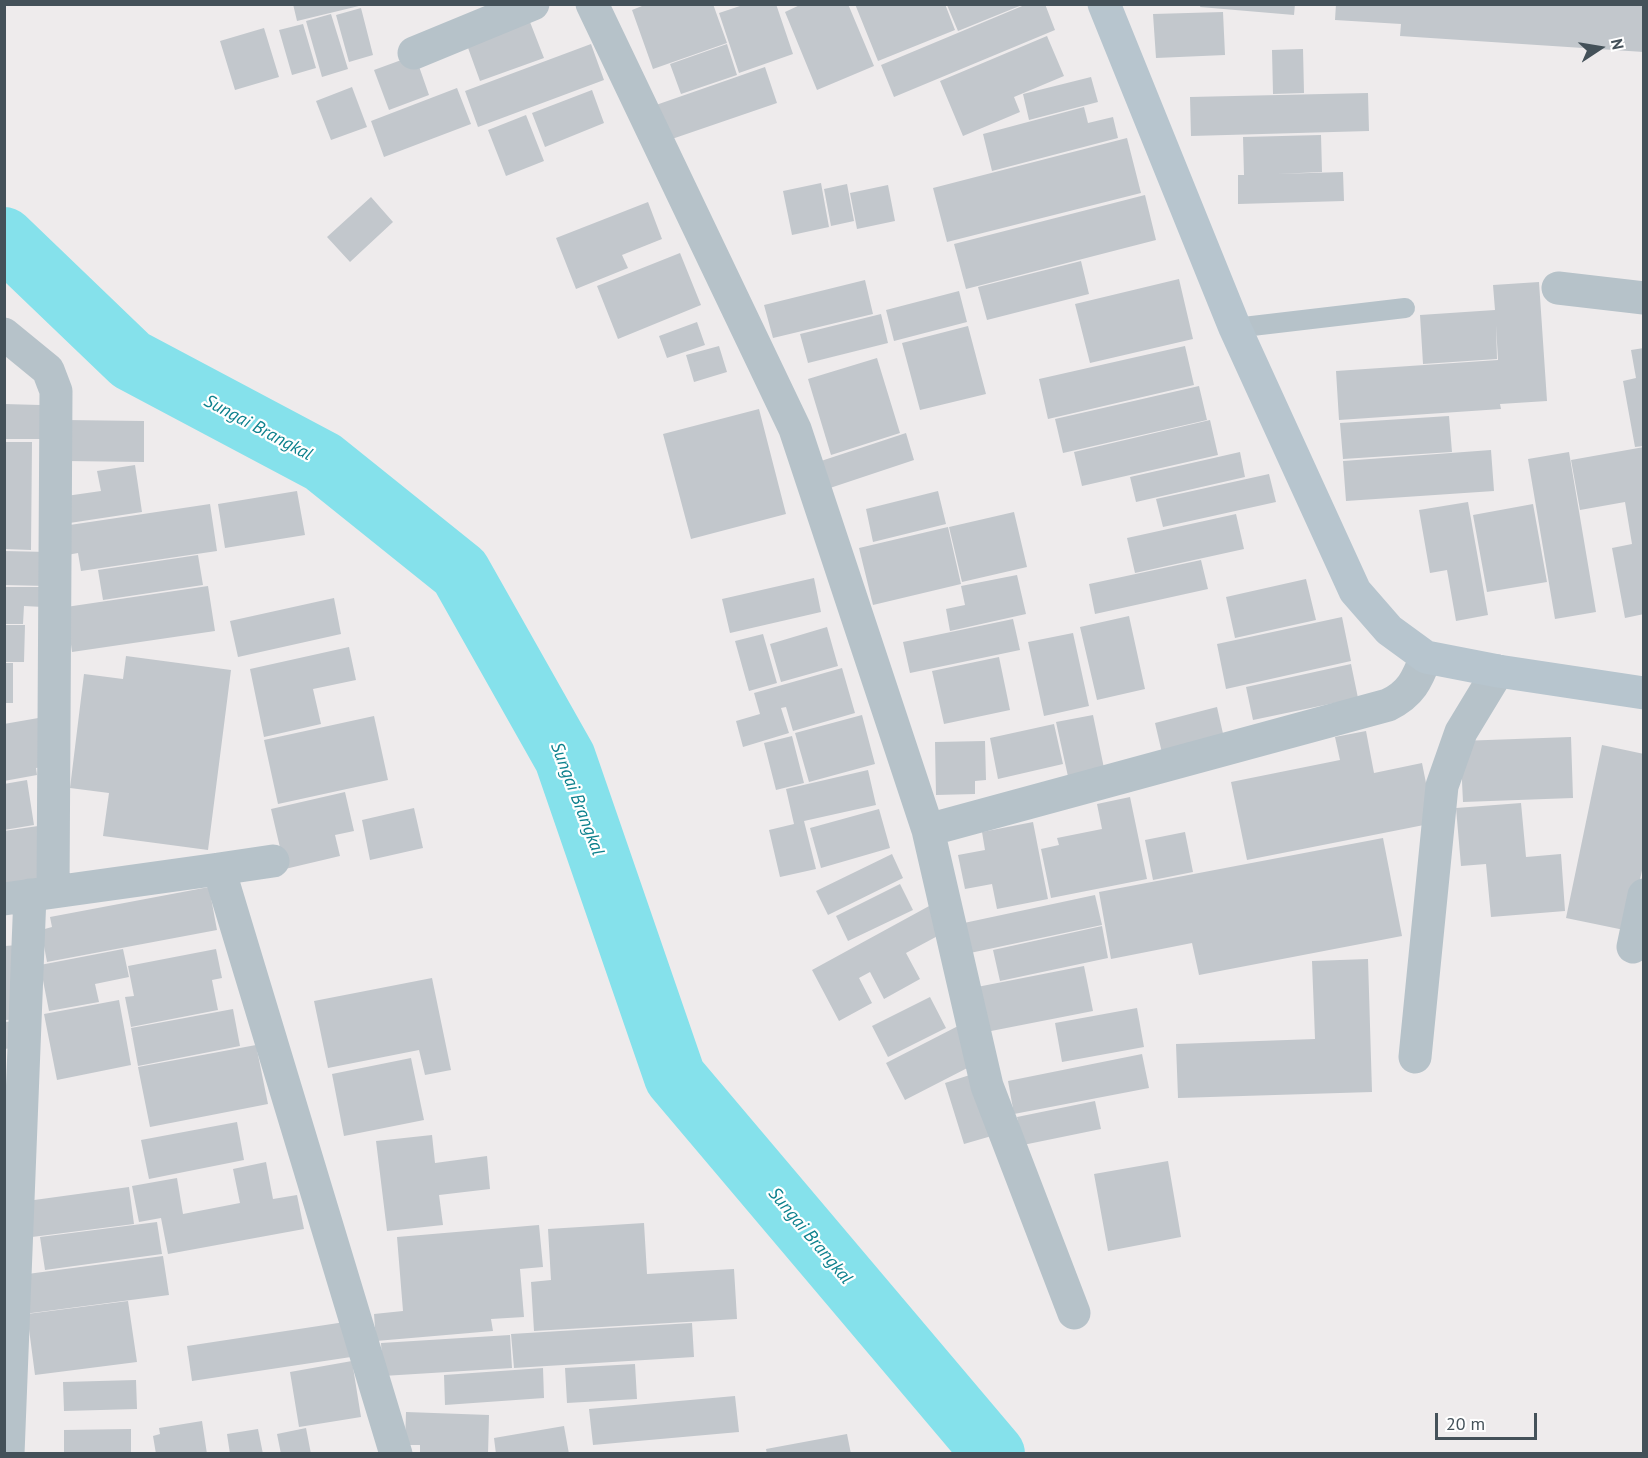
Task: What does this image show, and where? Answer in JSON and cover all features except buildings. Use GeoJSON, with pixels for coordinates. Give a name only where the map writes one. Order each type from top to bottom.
{"type":"FeatureCollection","features":[{"type":"Feature","properties":{"kind":"main road"},"geometry":{"type":"LineString","coordinates":[[1104,4],[1235,328],[1355,591],[1389,630],[1426,657],[1498,671],[1644,693]]}},
{"type":"Feature","properties":{"kind":"street"},"geometry":{"type":"LineString","coordinates":[[414,53],[532,4]]}},
{"type":"Feature","properties":{"kind":"street"},"geometry":{"type":"LineString","coordinates":[[592,4],[795,429],[928,830],[987,1086],[1074,1312]]}},
{"type":"Feature","properties":{"kind":"street"},"geometry":{"type":"LineString","coordinates":[[1558,288],[1644,298]]}},
{"type":"Feature","properties":{"kind":"street"},"geometry":{"type":"LineString","coordinates":[[4,334],[48,370],[56,391],[29,895],[8,1454]]}},
{"type":"Feature","properties":{"kind":"street"},"geometry":{"type":"LineString","coordinates":[[928,830],[1388,705],[1402,698],[1414,686],[1426,657]]}},
{"type":"Feature","properties":{"kind":"street"},"geometry":{"type":"LineString","coordinates":[[1415,1057],[1442,786],[1461,732],[1498,671]]}},
{"type":"Feature","properties":{"kind":"street"},"geometry":{"type":"LineString","coordinates":[[29,895],[273,861]]}},
{"type":"Feature","properties":{"kind":"street"},"geometry":{"type":"LineString","coordinates":[[219,869],[396,1454]]}},
{"type":"Feature","properties":{"kind":"street"},"geometry":{"type":"LineString","coordinates":[[1633,947],[1644,895]]}},
{"type":"Feature","properties":{"kind":"lane"},"geometry":{"type":"LineString","coordinates":[[1235,328],[1405,308]]}},
{"type":"Feature","properties":{"kind":"waterway","name":"Sungai Brangkal"},"geometry":{"type":"LineString","coordinates":[[4,238],[131,360],[323,462],[460,572],[565,758],[675,1077],[994,1454]]}}]}
